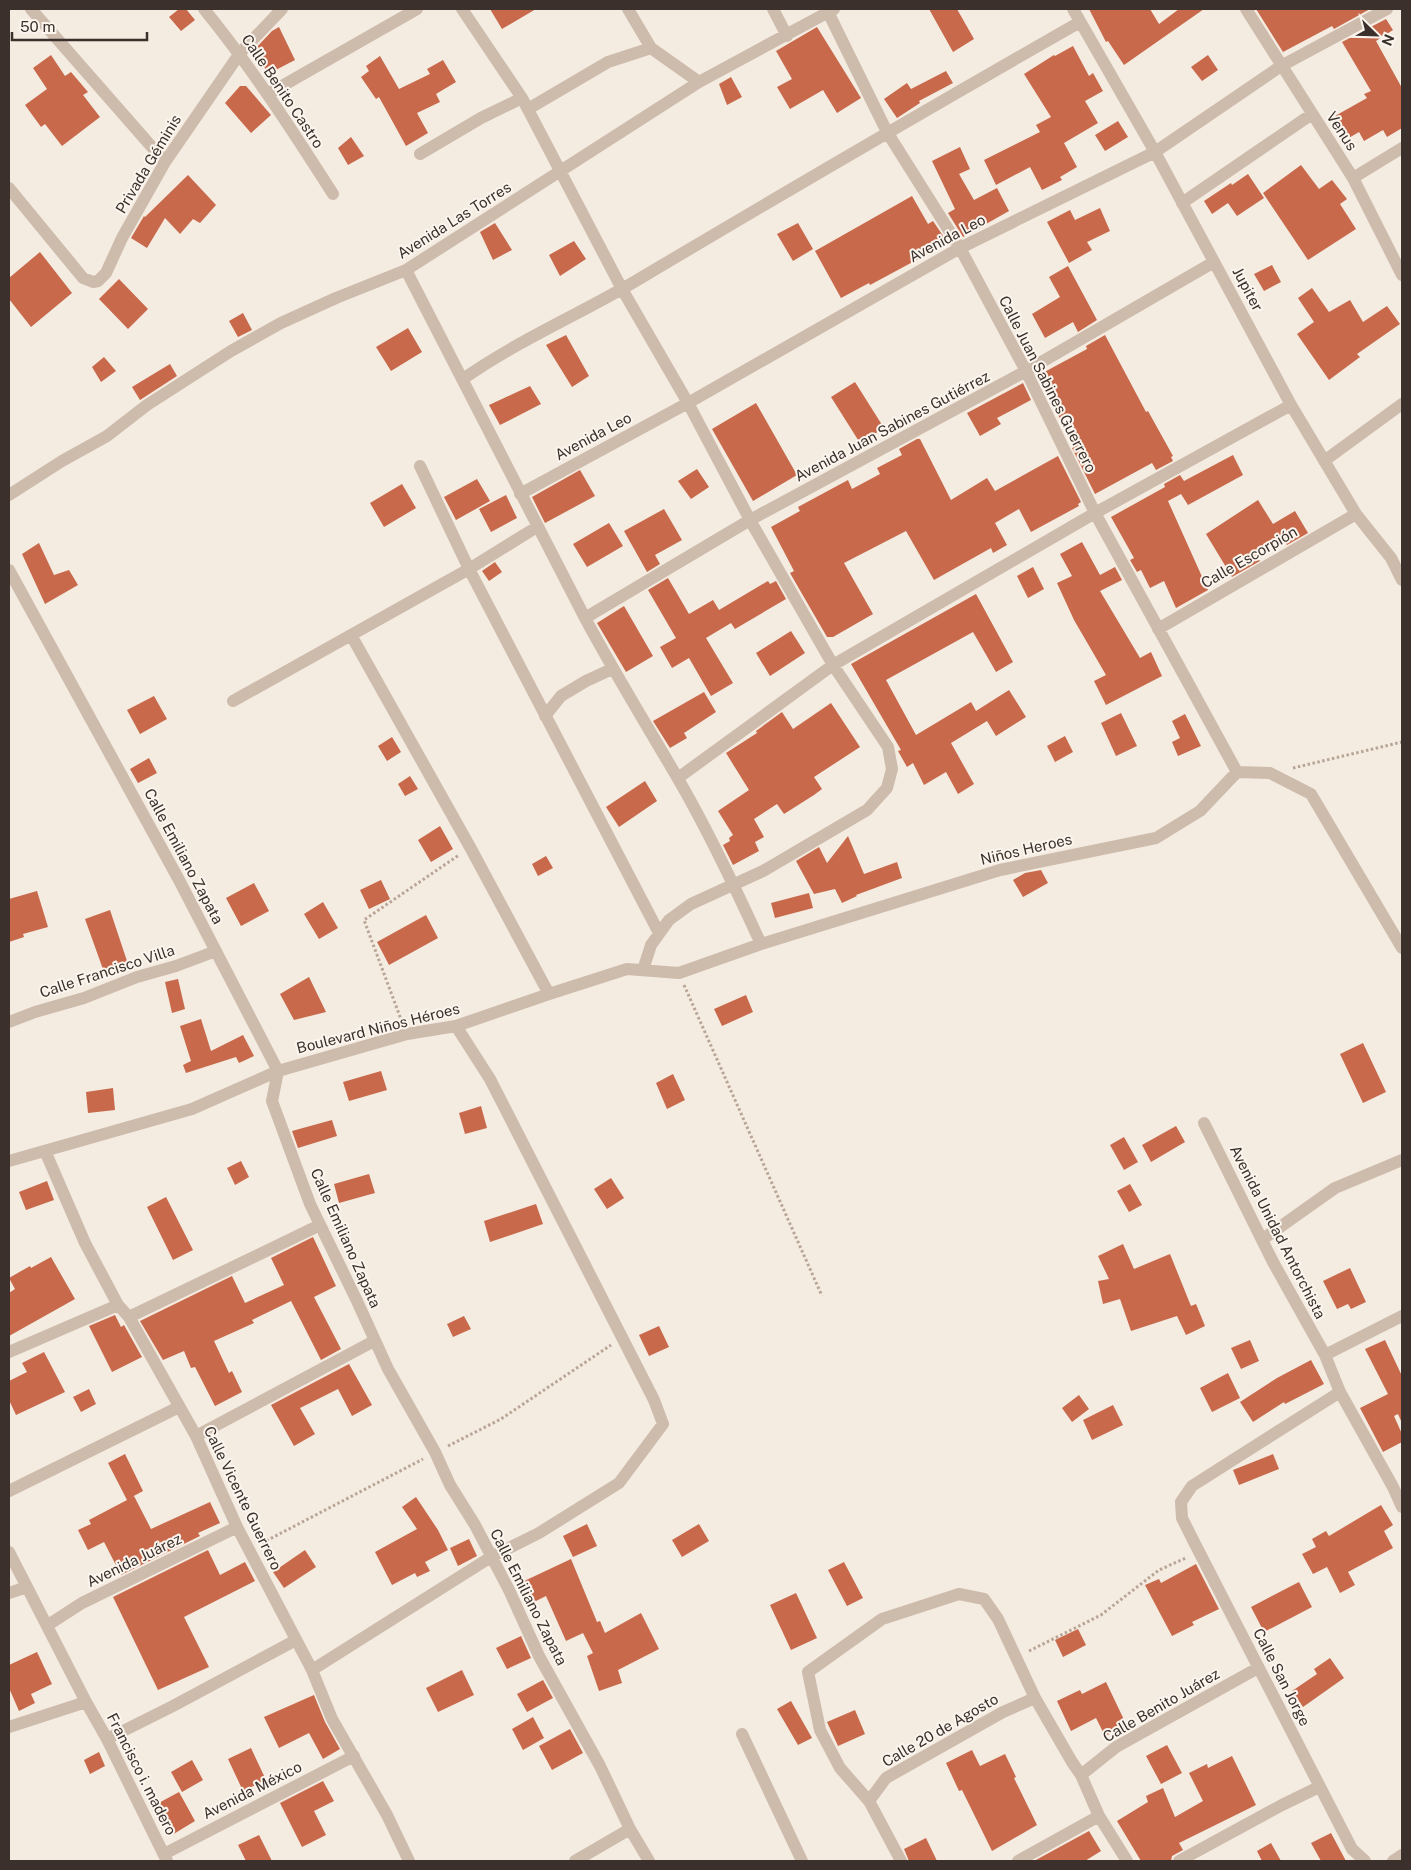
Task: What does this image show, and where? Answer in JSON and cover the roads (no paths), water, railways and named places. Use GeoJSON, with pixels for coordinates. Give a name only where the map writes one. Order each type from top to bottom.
{"type":"FeatureCollection","features":[{"type":"Feature","properties":{"kind":"street"},"geometry":{"type":"LineString","coordinates":[[31,9],[165,162]]}},
{"type":"Feature","properties":{"kind":"street","name":"Calle Benito Castro"},"geometry":{"type":"LineString","coordinates":[[204,9],[240,53],[333,194]]}},
{"type":"Feature","properties":{"kind":"street","name":"Privada Géminis"},"geometry":{"type":"LineString","coordinates":[[9,188],[82,278],[92,282],[98,281],[106,273],[122,238],[165,162],[240,53],[282,9]]}},
{"type":"Feature","properties":{"kind":"street"},"geometry":{"type":"LineString","coordinates":[[268,94],[417,9]]}},
{"type":"Feature","properties":{"kind":"street"},"geometry":{"type":"LineString","coordinates":[[462,9],[522,98],[622,289],[688,403],[750,520],[833,665],[888,747],[892,769],[887,788],[867,810],[763,871],[691,904],[669,920],[659,933],[651,945],[643,970]]}},
{"type":"Feature","properties":{"kind":"street"},"geometry":{"type":"LineString","coordinates":[[628,9],[651,48],[698,82]]}},
{"type":"Feature","properties":{"kind":"street"},"geometry":{"type":"LineString","coordinates":[[773,9],[787,36]]}},
{"type":"Feature","properties":{"kind":"street","name":"Jupiter"},"geometry":{"type":"LineString","coordinates":[[1073,9],[1155,152],[1324,461],[1356,514],[1390,558],[1402,580]]}},
{"type":"Feature","properties":{"kind":"street","name":"Venus"},"geometry":{"type":"LineString","coordinates":[[1246,9],[1353,178],[1402,275]]}},
{"type":"Feature","properties":{"kind":"street","name":"Avenida Leo"},"geometry":{"type":"LineString","coordinates":[[520,494],[688,403],[960,248],[1155,152],[1281,66],[1387,9]]}},
{"type":"Feature","properties":{"kind":"street","name":"Avenida Las Torres"},"geometry":{"type":"LineString","coordinates":[[9,495],[62,461],[107,436],[147,405],[231,351],[320,305],[406,270],[698,82],[831,11]]}},
{"type":"Feature","properties":{"kind":"street","name":"Calle Juan Sabines Guerrero"},"geometry":{"type":"LineString","coordinates":[[831,11],[887,132],[960,248],[1026,371],[1095,513],[1237,772]]}},
{"type":"Feature","properties":{"kind":"street"},"geometry":{"type":"LineString","coordinates":[[463,379],[492,358],[622,289],[887,132],[1080,22]]}},
{"type":"Feature","properties":{"kind":"street"},"geometry":{"type":"LineString","coordinates":[[528,109],[608,62],[651,48]]}},
{"type":"Feature","properties":{"kind":"street"},"geometry":{"type":"LineString","coordinates":[[420,154],[481,118],[522,98]]}},
{"type":"Feature","properties":{"kind":"street"},"geometry":{"type":"LineString","coordinates":[[1182,202],[1312,114]]}},
{"type":"Feature","properties":{"kind":"street"},"geometry":{"type":"LineString","coordinates":[[1353,178],[1402,148]]}},
{"type":"Feature","properties":{"kind":"street","name":"Avenida Juan Sabines Gutiérrez"},"geometry":{"type":"LineString","coordinates":[[585,618],[750,520],[1026,371],[1214,262]]}},
{"type":"Feature","properties":{"kind":"street"},"geometry":{"type":"LineString","coordinates":[[406,270],[612,669],[678,778],[761,944]]}},
{"type":"Feature","properties":{"kind":"street"},"geometry":{"type":"LineString","coordinates":[[1324,461],[1402,404]]}},
{"type":"Feature","properties":{"kind":"street"},"geometry":{"type":"LineString","coordinates":[[678,778],[833,665],[1095,513],[1292,405]]}},
{"type":"Feature","properties":{"kind":"street"},"geometry":{"type":"LineString","coordinates":[[420,466],[469,569],[659,933]]}},
{"type":"Feature","properties":{"kind":"street","name":"Calle Escorpión"},"geometry":{"type":"LineString","coordinates":[[1158,628],[1356,514]]}},
{"type":"Feature","properties":{"kind":"street"},"geometry":{"type":"LineString","coordinates":[[233,701],[469,569],[537,527]]}},
{"type":"Feature","properties":{"kind":"street","name":"Calle Emiliano Zapata"},"geometry":{"type":"LineString","coordinates":[[9,570],[179,880],[278,1071],[272,1101],[310,1204],[357,1301],[374,1341],[435,1452],[450,1485],[475,1525],[509,1590],[539,1656],[600,1766],[630,1829],[649,1861]]}},
{"type":"Feature","properties":{"kind":"street"},"geometry":{"type":"LineString","coordinates":[[351,635],[470,847],[549,994]]}},
{"type":"Feature","properties":{"kind":"street"},"geometry":{"type":"LineString","coordinates":[[545,716],[561,696],[586,681],[612,669]]}},
{"type":"Feature","properties":{"kind":"street"},"geometry":{"type":"LineString","coordinates":[[1237,772],[1270,773],[1311,794],[1402,948]]}},
{"type":"Feature","properties":{"kind":"street","name":"Niños Heroes"},"geometry":{"type":"LineString","coordinates":[[643,970],[679,973],[761,944],[1000,870],[1156,838],[1200,811],[1237,772]]}},
{"type":"Feature","properties":{"kind":"street","name":"Calle Francisco Villa"},"geometry":{"type":"LineString","coordinates":[[9,1022],[35,1012],[84,998],[137,977],[176,966],[216,951]]}},
{"type":"Feature","properties":{"kind":"street","name":"Boulevard Niños Héroes"},"geometry":{"type":"LineString","coordinates":[[9,1161],[192,1109],[278,1071],[407,1034],[456,1026],[627,969],[643,970]]}},
{"type":"Feature","properties":{"kind":"street"},"geometry":{"type":"LineString","coordinates":[[312,1670],[491,1557],[539,1533],[619,1484],[663,1424],[654,1400],[490,1079],[456,1026]]}},
{"type":"Feature","properties":{"kind":"street","name":"Avenida Unidad Antorchista"},"geometry":{"type":"LineString","coordinates":[[1204,1123],[1273,1262],[1325,1355],[1340,1392],[1398,1483],[1402,1506]]}},
{"type":"Feature","properties":{"kind":"street","name":"Calle Vicente Guerrero"},"geometry":{"type":"LineString","coordinates":[[45,1151],[86,1243],[118,1305],[129,1317],[196,1436],[237,1527],[312,1670],[332,1719],[391,1823],[409,1861]]}},
{"type":"Feature","properties":{"kind":"street"},"geometry":{"type":"LineString","coordinates":[[1263,1239],[1335,1188],[1402,1160]]}},
{"type":"Feature","properties":{"kind":"street"},"geometry":{"type":"LineString","coordinates":[[129,1317],[320,1225]]}},
{"type":"Feature","properties":{"kind":"street"},"geometry":{"type":"LineString","coordinates":[[9,1352],[118,1305]]}},
{"type":"Feature","properties":{"kind":"street"},"geometry":{"type":"LineString","coordinates":[[1325,1355],[1402,1316]]}},
{"type":"Feature","properties":{"kind":"street"},"geometry":{"type":"LineString","coordinates":[[196,1436],[374,1341]]}},
{"type":"Feature","properties":{"kind":"street","name":"Calle San Jorge"},"geometry":{"type":"LineString","coordinates":[[1340,1392],[1199,1481],[1192,1486],[1181,1502],[1182,1518],[1258,1668],[1352,1849],[1365,1861]]}},
{"type":"Feature","properties":{"kind":"street"},"geometry":{"type":"LineString","coordinates":[[9,1491],[179,1407]]}},
{"type":"Feature","properties":{"kind":"street","name":"Avenida Juárez"},"geometry":{"type":"LineString","coordinates":[[48,1625],[82,1603],[237,1527]]}},
{"type":"Feature","properties":{"kind":"street","name":"Francisco i. madero"},"geometry":{"type":"LineString","coordinates":[[9,1552],[107,1739],[166,1858]]}},
{"type":"Feature","properties":{"kind":"street"},"geometry":{"type":"LineString","coordinates":[[9,1593],[27,1588]]}},
{"type":"Feature","properties":{"kind":"street"},"geometry":{"type":"LineString","coordinates":[[901,1861],[869,1801],[840,1768],[820,1730],[808,1672],[882,1619],[959,1594],[984,1599],[998,1619],[1035,1698],[1072,1762],[1082,1775],[1099,1816],[1127,1861]]}},
{"type":"Feature","properties":{"kind":"street"},"geometry":{"type":"LineString","coordinates":[[107,1739],[296,1640]]}},
{"type":"Feature","properties":{"kind":"street","name":"Calle Benito Juárez"},"geometry":{"type":"LineString","coordinates":[[1082,1775],[1116,1747],[1258,1668]]}},
{"type":"Feature","properties":{"kind":"street","name":"Calle 20 de Agosto"},"geometry":{"type":"LineString","coordinates":[[869,1801],[886,1778],[1003,1712],[1035,1698]]}},
{"type":"Feature","properties":{"kind":"street"},"geometry":{"type":"LineString","coordinates":[[9,1727],[86,1702]]}},
{"type":"Feature","properties":{"kind":"street"},"geometry":{"type":"LineString","coordinates":[[742,1734],[802,1861]]}},
{"type":"Feature","properties":{"kind":"street","name":"Avenida México"},"geometry":{"type":"LineString","coordinates":[[166,1858],[354,1756]]}},
{"type":"Feature","properties":{"kind":"street"},"geometry":{"type":"LineString","coordinates":[[1179,1861],[1319,1787]]}},
{"type":"Feature","properties":{"kind":"street"},"geometry":{"type":"LineString","coordinates":[[1018,1861],[1099,1816]]}},
{"type":"Feature","properties":{"kind":"street"},"geometry":{"type":"LineString","coordinates":[[575,1861],[630,1829]]}},
{"type":"Feature","properties":{"kind":"street"},"geometry":{"type":"LineString","coordinates":[[1393,1861],[1402,1855]]}}]}
